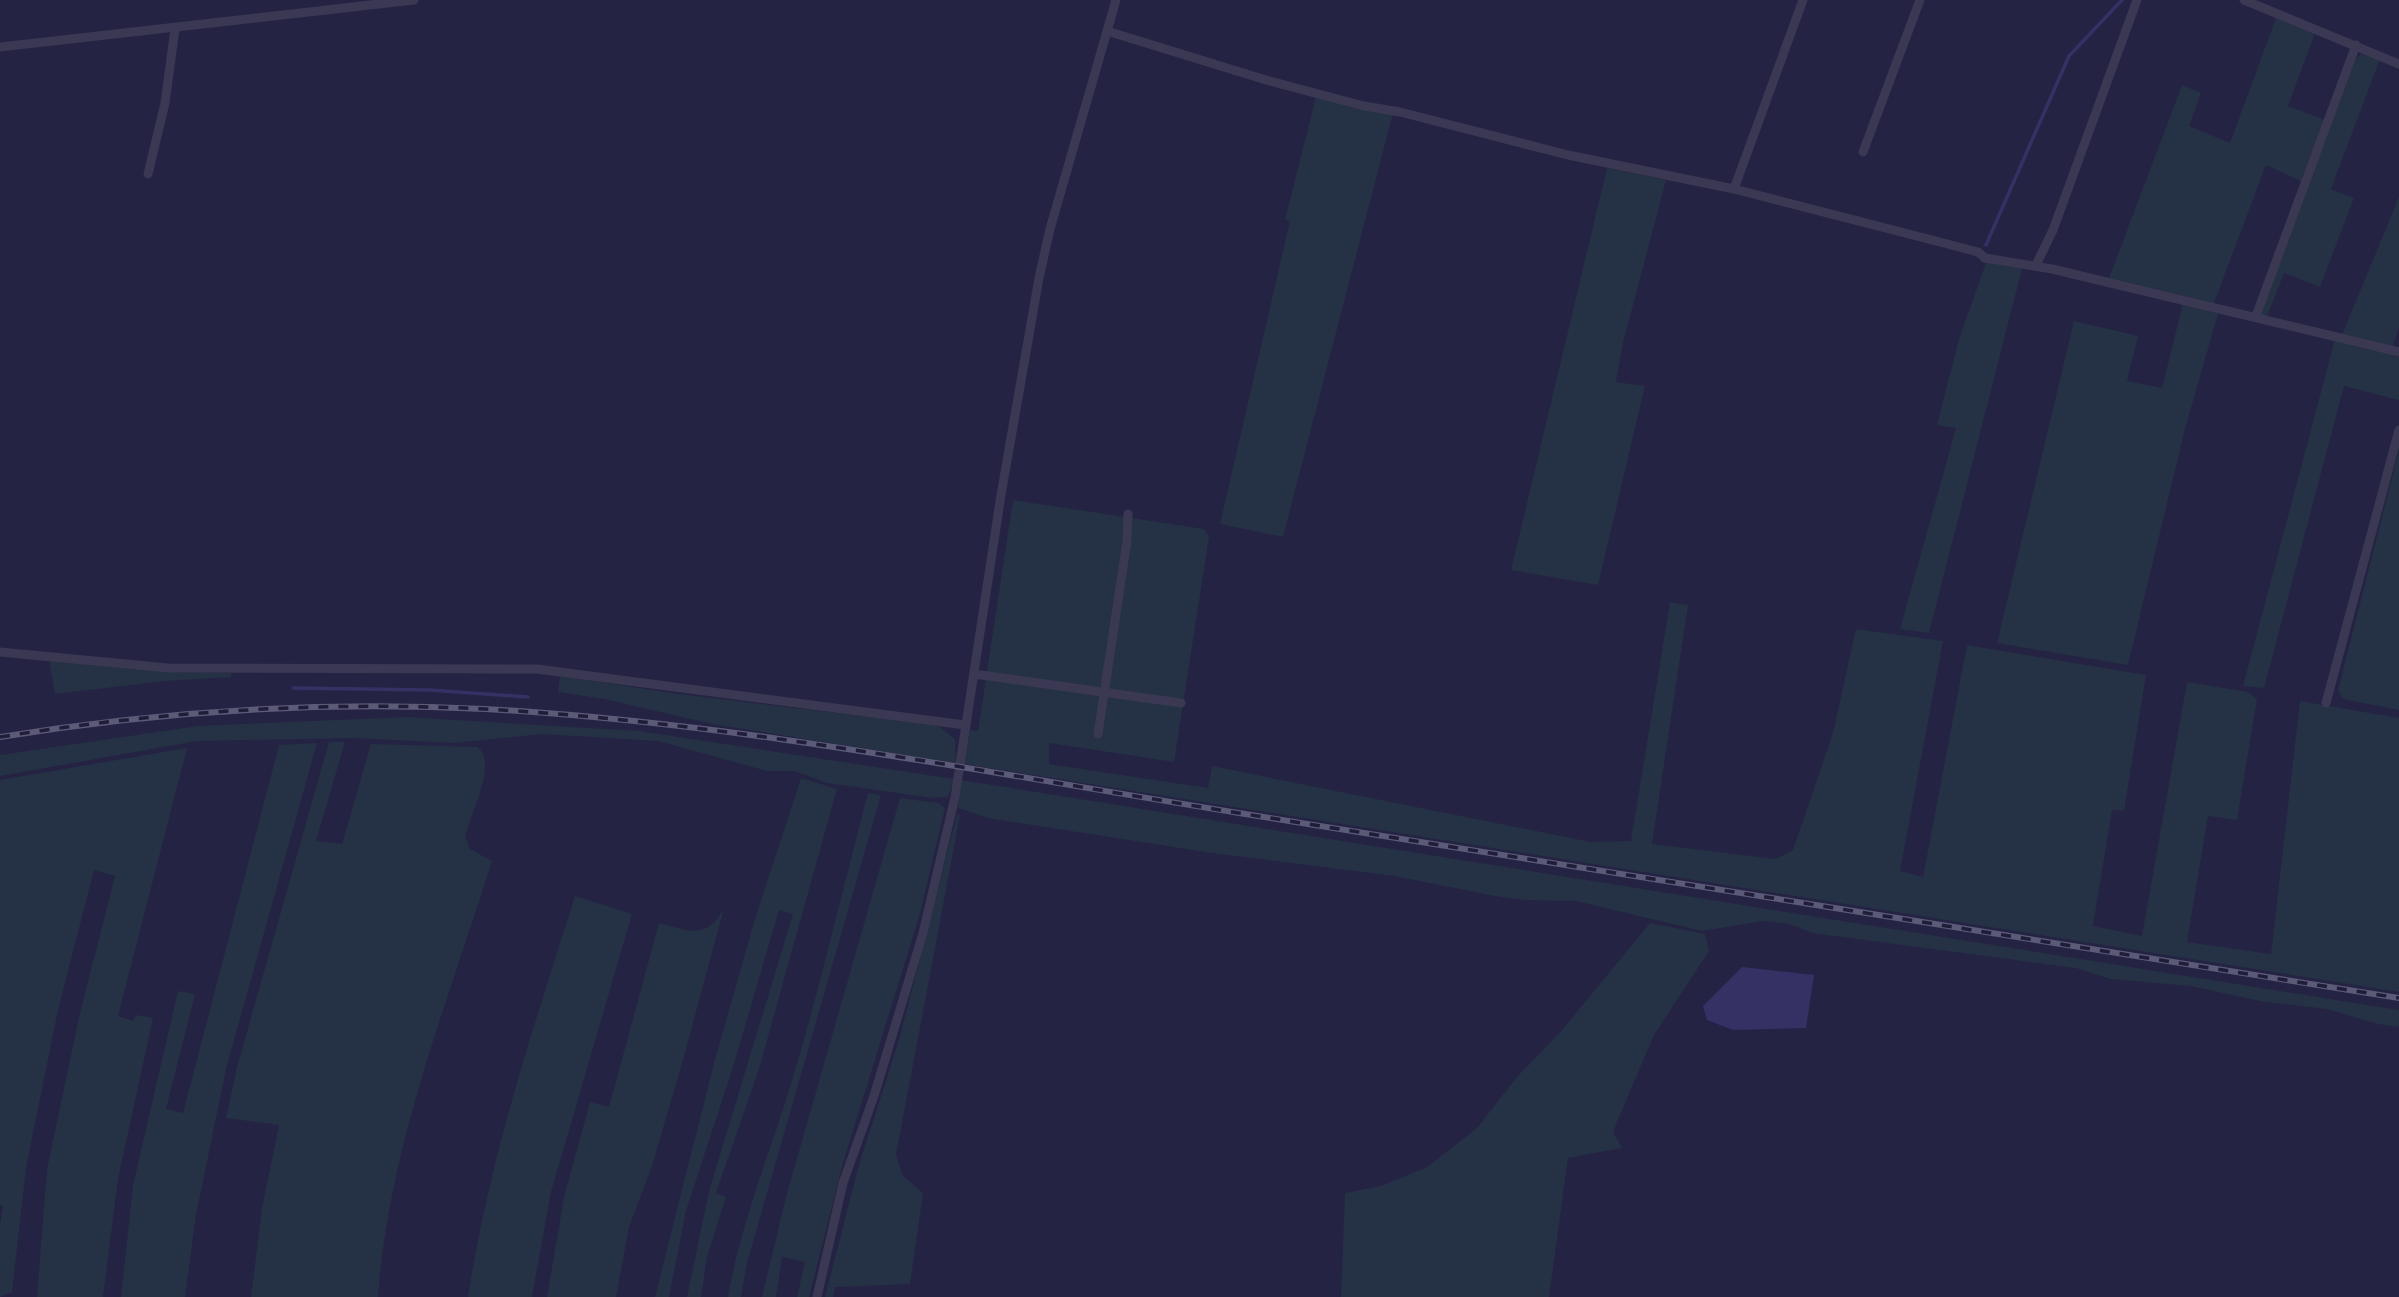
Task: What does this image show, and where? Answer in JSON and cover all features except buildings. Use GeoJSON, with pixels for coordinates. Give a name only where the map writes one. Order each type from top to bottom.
{"type":"FeatureCollection","features":[{"type":"Feature","properties":{"kind":"street"},"geometry":{"type":"LineString","coordinates":[[0,47],[414,0]]}},
{"type":"Feature","properties":{"kind":"street"},"geometry":{"type":"LineString","coordinates":[[817,1297],[843,1183],[874,1096],[923,933],[956,797],[965,726],[1039,278],[1050,229],[1116,0]]}},
{"type":"Feature","properties":{"kind":"street"},"geometry":{"type":"LineString","coordinates":[[1734,190],[1802,0]]}},
{"type":"Feature","properties":{"kind":"street"},"geometry":{"type":"LineString","coordinates":[[1863,152],[1920,0]]}},
{"type":"Feature","properties":{"kind":"street"},"geometry":{"type":"LineString","coordinates":[[2036,265],[2053,230],[2137,0]]}},
{"type":"Feature","properties":{"kind":"street"},"geometry":{"type":"LineString","coordinates":[[2244,0],[2399,64]]}},
{"type":"Feature","properties":{"kind":"street"},"geometry":{"type":"LineString","coordinates":[[148,174],[165,103],[175,29]]}},
{"type":"Feature","properties":{"kind":"street"},"geometry":{"type":"LineString","coordinates":[[1107,31],[1158,49],[1364,106],[1401,112],[1662,177],[1734,190],[1936,241],[1978,253],[1985,258],[2036,265],[2399,352]]}},
{"type":"Feature","properties":{"kind":"street"},"geometry":{"type":"LineString","coordinates":[[2256,316],[2356,45]]}},
{"type":"Feature","properties":{"kind":"street"},"geometry":{"type":"LineString","coordinates":[[2326,703],[2399,430]]}},
{"type":"Feature","properties":{"kind":"street"},"geometry":{"type":"LineString","coordinates":[[1098,734],[1127,541],[1128,514]]}},
{"type":"Feature","properties":{"kind":"street"},"geometry":{"type":"LineString","coordinates":[[0,652],[168,668],[537,670],[965,726]]}},
{"type":"Feature","properties":{"kind":"street"},"geometry":{"type":"LineString","coordinates":[[974,674],[1181,703]]}},
{"type":"Feature","properties":{"kind":"shaded area"},"geometry":{"type":"Polygon","coordinates":[[[2276,18],[2315,33],[2288,106],[2325,120],[2301,181],[2266,165],[2214,303],[2109,278],[2182,85],[2201,93],[2189,126],[2230,143],[2276,18]]]}},
{"type":"Feature","properties":{"kind":"shaded area"},"geometry":{"type":"Polygon","coordinates":[[[2361,54],[2380,59],[2331,189],[2354,198],[2320,287],[2284,273],[2267,317],[2260,314],[2355,60],[2361,54]]]}},
{"type":"Feature","properties":{"kind":"shaded area"},"geometry":{"type":"Polygon","coordinates":[[[1316,97],[1393,113],[1283,537],[1220,524],[1290,221],[1285,220],[1316,97]]]}},
{"type":"Feature","properties":{"kind":"shaded area"},"geometry":{"type":"Polygon","coordinates":[[[1607,168],[1666,180],[1623,343],[1616,382],[1645,386],[1598,585],[1511,570],[1607,168]]]}},
{"type":"Feature","properties":{"kind":"shaded area"},"geometry":{"type":"Polygon","coordinates":[[[2399,197],[2399,328],[2392,348],[2342,335],[2399,197]]]}},
{"type":"Feature","properties":{"kind":"shaded area"},"geometry":{"type":"Polygon","coordinates":[[[1987,260],[2023,265],[1929,633],[1900,629],[1956,428],[1937,425],[1959,339],[1987,260]]]}},
{"type":"Feature","properties":{"kind":"shaded area"},"geometry":{"type":"Polygon","coordinates":[[[2183,303],[2219,310],[2185,429],[2128,665],[1997,643],[2074,321],[2138,336],[2127,381],[2162,388],[2183,303]]]}},
{"type":"Feature","properties":{"kind":"shaded area"},"geometry":{"type":"Polygon","coordinates":[[[2335,339],[2399,357],[2399,400],[2344,386],[2264,688],[2243,686],[2335,339]]]}},
{"type":"Feature","properties":{"kind":"shaded area"},"geometry":{"type":"Polygon","coordinates":[[[2399,450],[2399,710],[2343,699],[2338,690],[2399,450]]]}},
{"type":"Feature","properties":{"kind":"shaded area"},"geometry":{"type":"Polygon","coordinates":[[[1013,500],[1204,529],[1209,537],[1174,762],[1049,743],[1049,764],[1208,788],[1212,766],[1591,842],[1631,841],[1670,602],[1688,605],[1652,844],[1776,859],[1793,850],[1833,733],[1856,629],[1943,641],[1900,871],[1923,877],[1967,645],[2146,675],[2124,811],[2112,810],[2093,926],[2142,936],[2187,682],[2248,692],[2257,699],[2237,820],[2208,816],[2187,942],[2271,954],[2300,701],[2399,718],[2399,992],[964,764],[970,730],[978,731],[1013,500]]]}},
{"type":"Feature","properties":{"kind":"shaded area"},"geometry":{"type":"Polygon","coordinates":[[[49,660],[170,672],[231,673],[231,677],[165,681],[55,694],[49,660]]]}},
{"type":"Feature","properties":{"kind":"shaded area"},"geometry":{"type":"Polygon","coordinates":[[[560,676],[679,694],[937,725],[955,739],[956,763],[712,724],[604,699],[558,692],[560,676]]]}},
{"type":"Feature","properties":{"kind":"shaded area"},"geometry":{"type":"Polygon","coordinates":[[[406,717],[639,731],[954,779],[948,797],[933,798],[827,783],[794,771],[767,771],[658,741],[542,734],[454,743],[353,738],[197,741],[0,776],[0,755],[198,726],[406,717]]]}},
{"type":"Feature","properties":{"kind":"shaded area"},"geometry":{"type":"Polygon","coordinates":[[[329,742],[345,742],[316,841],[342,844],[371,744],[477,747],[483,754],[484,776],[465,837],[470,849],[492,861],[422,1076],[407,1131],[384,1241],[378,1297],[251,1297],[262,1208],[279,1125],[226,1118],[237,1067],[329,742]]]}},
{"type":"Feature","properties":{"kind":"shaded area"},"geometry":{"type":"Polygon","coordinates":[[[317,743],[226,1069],[196,1215],[185,1297],[121,1297],[133,1185],[178,991],[195,994],[166,1109],[183,1113],[279,745],[317,743]]]}},
{"type":"Feature","properties":{"kind":"shaded area"},"geometry":{"type":"Polygon","coordinates":[[[187,748],[118,1016],[133,1021],[136,1015],[153,1018],[118,1179],[103,1297],[37,1297],[47,1169],[80,1013],[115,876],[94,870],[58,1010],[26,1168],[12,1292],[0,1297],[0,1225],[3,1205],[0,1205],[0,780],[187,748]]]}},
{"type":"Feature","properties":{"kind":"shaded area"},"geometry":{"type":"Polygon","coordinates":[[[801,778],[837,789],[759,1069],[716,1193],[726,1197],[707,1257],[701,1297],[687,1297],[709,1191],[793,914],[779,910],[733,1067],[686,1211],[669,1297],[655,1297],[714,1063],[754,922],[801,778]]]}},
{"type":"Feature","properties":{"kind":"shaded area"},"geometry":{"type":"Polygon","coordinates":[[[961,780],[2399,1010],[2399,1027],[2378,1024],[2327,1009],[2265,1002],[2190,986],[2110,979],[2076,968],[1812,933],[1790,924],[1764,921],[1702,931],[1576,901],[1525,900],[1495,896],[1394,876],[1212,853],[988,818],[958,808],[961,780]]]}},
{"type":"Feature","properties":{"kind":"shaded area"},"geometry":{"type":"Polygon","coordinates":[[[868,793],[881,795],[747,1263],[741,1297],[728,1297],[748,1214],[803,1042],[868,793]]]}},
{"type":"Feature","properties":{"kind":"shaded area"},"geometry":{"type":"Polygon","coordinates":[[[900,798],[938,803],[945,808],[920,914],[843,1163],[809,1297],[797,1297],[805,1262],[782,1257],[776,1297],[762,1297],[786,1197],[900,798]]]}},
{"type":"Feature","properties":{"kind":"shaded area"},"geometry":{"type":"Polygon","coordinates":[[[957,814],[960,815],[896,1155],[903,1176],[923,1193],[910,1284],[835,1287],[833,1297],[825,1297],[858,1168],[899,1040],[957,814]]]}},
{"type":"Feature","properties":{"kind":"shaded area"},"geometry":{"type":"Polygon","coordinates":[[[575,896],[632,914],[551,1192],[532,1297],[468,1297],[500,1145],[575,896]]]}},
{"type":"Feature","properties":{"kind":"shaded area"},"geometry":{"type":"Polygon","coordinates":[[[724,908],[652,1166],[629,1227],[616,1297],[547,1297],[564,1197],[590,1102],[609,1107],[659,923],[696,931],[711,925],[724,908]]]}},
{"type":"Feature","properties":{"kind":"shaded area"},"geometry":{"type":"Polygon","coordinates":[[[1650,923],[1705,934],[1709,951],[1654,1035],[1614,1129],[1622,1148],[1568,1158],[1549,1297],[1341,1297],[1345,1193],[1381,1186],[1427,1167],[1477,1128],[1516,1078],[1562,1030],[1650,923]]]}},
{"type":"Feature","properties":{"kind":"shaded area"},"geometry":{"type":"Polygon","coordinates":[[[1742,967],[1814,975],[1806,1028],[1733,1030],[1707,1020],[1703,1006],[1742,967]]]}},
{"type":"Feature","properties":{"kind":"waterway"},"geometry":{"type":"LineString","coordinates":[[1986,245],[2069,56],[2122,0]]}},
{"type":"Feature","properties":{"kind":"waterway"},"geometry":{"type":"LineString","coordinates":[[293,688],[430,690],[528,697]]}},
{"type":"Feature","properties":{"kind":"railway"},"geometry":{"type":"LineString","coordinates":[[0,737],[181,715],[364,706],[485,709],[676,726],[866,752],[2399,998]]}}]}
